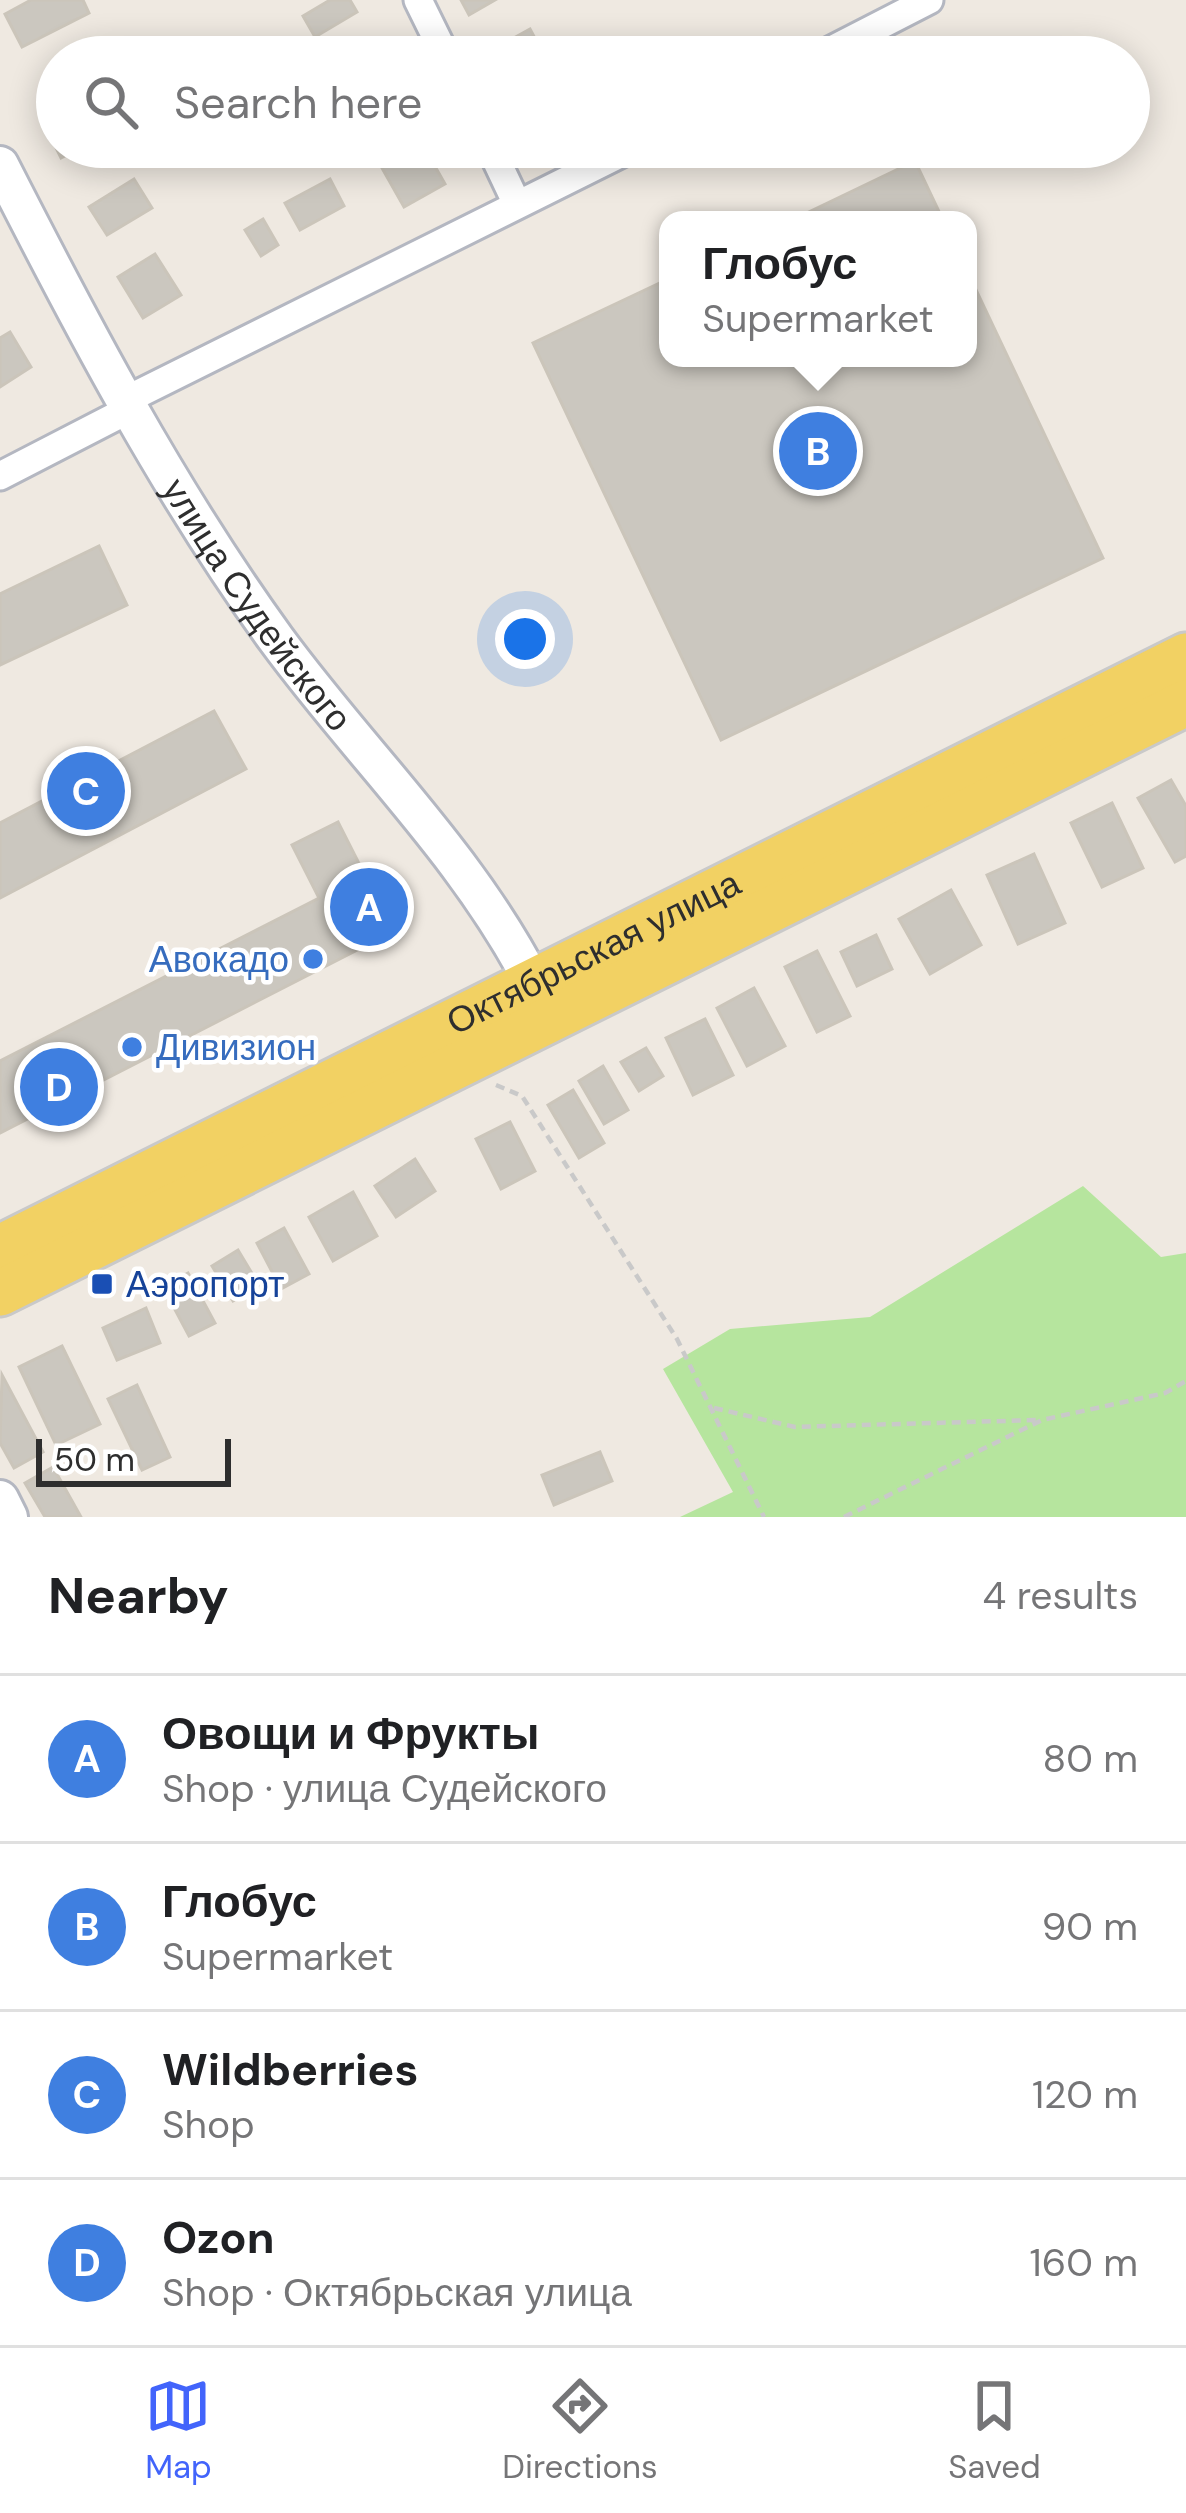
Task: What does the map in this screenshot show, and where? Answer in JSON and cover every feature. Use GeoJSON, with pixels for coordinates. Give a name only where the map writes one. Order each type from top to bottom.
{"type":"FeatureCollection","features":[{"type":"Feature","properties":{"kind":"main road","name":"Октябрьская улица"},"geometry":{"type":"LineString","coordinates":[[0,1293],[1186,656]]}},
{"type":"Feature","properties":{"kind":"main road","name":"Октябрьская улица"},"geometry":{"type":"LineString","coordinates":[[0,1248],[1186,703]]}},
{"type":"Feature","properties":{"kind":"street"},"geometry":{"type":"LineString","coordinates":[[418,0],[436,36]]}},
{"type":"Feature","properties":{"kind":"street"},"geometry":{"type":"LineString","coordinates":[[855,36],[912,4]]}},
{"type":"Feature","properties":{"kind":"street","name":"улица Судейского"},"geometry":{"type":"LineString","coordinates":[[0,165],[125,406],[228,571],[280,644],[451,852],[543,1001]]}},
{"type":"Feature","properties":{"kind":"street"},"geometry":{"type":"LineString","coordinates":[[500,168],[516,202]]}},
{"type":"Feature","properties":{"kind":"street"},"geometry":{"type":"LineString","coordinates":[[0,476],[125,406],[589,168]]}},
{"type":"Feature","properties":{"kind":"street"},"geometry":{"type":"LineString","coordinates":[[0,1499],[9,1517]]}},
{"type":"Feature","properties":{"kind":"path"},"geometry":{"type":"LineString","coordinates":[[485,1082],[522,1096],[677,1339],[764,1517]]}},
{"type":"Feature","properties":{"kind":"path"},"geometry":{"type":"LineString","coordinates":[[710,1407],[795,1427],[1042,1420],[1165,1393],[1186,1381]]}},
{"type":"Feature","properties":{"kind":"path"},"geometry":{"type":"LineString","coordinates":[[844,1517],[1042,1420]]}},
{"type":"Feature","properties":{"kind":"green space"},"geometry":{"type":"Polygon","coordinates":[[[1083,1186],[1161,1257],[1186,1253],[1186,1517],[680,1517],[733,1492],[663,1369],[730,1329],[870,1317],[1083,1186]]]}},
{"type":"Feature","properties":{"kind":"building"},"geometry":{"type":"Polygon","coordinates":[[[31,0],[83,0],[89,13],[22,47],[5,14],[31,0]]]}},
{"type":"Feature","properties":{"kind":"building"},"geometry":{"type":"Polygon","coordinates":[[[330,0],[350,0],[357,12],[317,36],[303,16],[330,0]]]}},
{"type":"Feature","properties":{"kind":"building"},"geometry":{"type":"Polygon","coordinates":[[[461,0],[495,0],[469,15],[461,0]]]}},
{"type":"Feature","properties":{"kind":"building"},"geometry":{"type":"Polygon","coordinates":[[[382,168],[436,168],[445,184],[404,207],[382,168]]]}},
{"type":"Feature","properties":{"kind":"building"},"geometry":{"type":"Polygon","coordinates":[[[900,168],[918,168],[939,211],[811,211],[900,168]]]}},
{"type":"Feature","properties":{"kind":"building"},"geometry":{"type":"Polygon","coordinates":[[[134,179],[152,208],[107,235],[89,207],[134,179]]]}},
{"type":"Feature","properties":{"kind":"building"},"geometry":{"type":"Polygon","coordinates":[[[330,179],[344,206],[300,230],[285,203],[330,179]]]}},
{"type":"Feature","properties":{"kind":"building"},"geometry":{"type":"Polygon","coordinates":[[[263,219],[278,245],[261,256],[245,230],[263,219]]]}},
{"type":"Feature","properties":{"kind":"building"},"geometry":{"type":"Polygon","coordinates":[[[155,254],[181,295],[143,318],[118,277],[155,254]]]}},
{"type":"Feature","properties":{"kind":"building"},"geometry":{"type":"Polygon","coordinates":[[[659,283],[659,367],[977,367],[977,292],[1103,558],[721,740],[533,343],[659,283]]]}},
{"type":"Feature","properties":{"kind":"building"},"geometry":{"type":"Polygon","coordinates":[[[10,332],[31,367],[0,387],[0,338],[10,332]]]}},
{"type":"Feature","properties":{"kind":"building"},"geometry":{"type":"Polygon","coordinates":[[[99,546],[127,605],[0,665],[0,594],[99,546]]]}},
{"type":"Feature","properties":{"kind":"building"},"geometry":{"type":"Polygon","coordinates":[[[214,711],[246,769],[0,898],[0,823],[214,711]]]}},
{"type":"Feature","properties":{"kind":"building"},"geometry":{"type":"Polygon","coordinates":[[[1171,780],[1186,806],[1186,856],[1175,862],[1138,798],[1171,780]]]}},
{"type":"Feature","properties":{"kind":"building"},"geometry":{"type":"Polygon","coordinates":[[[1112,803],[1143,868],[1102,887],[1071,823],[1112,803]]]}},
{"type":"Feature","properties":{"kind":"building"},"geometry":{"type":"Polygon","coordinates":[[[338,822],[380,905],[369,944],[0,1133],[0,1061],[319,898],[292,845],[338,822]]]}},
{"type":"Feature","properties":{"kind":"building"},"geometry":{"type":"Polygon","coordinates":[[[1034,854],[1065,923],[1018,944],[987,875],[1034,854]]]}},
{"type":"Feature","properties":{"kind":"building"},"geometry":{"type":"Polygon","coordinates":[[[951,890],[981,945],[930,974],[899,919],[951,890]]]}},
{"type":"Feature","properties":{"kind":"building"},"geometry":{"type":"Polygon","coordinates":[[[876,935],[892,969],[857,986],[841,952],[876,935]]]}},
{"type":"Feature","properties":{"kind":"building"},"geometry":{"type":"Polygon","coordinates":[[[817,951],[850,1016],[817,1032],[785,967],[817,951]]]}},
{"type":"Feature","properties":{"kind":"building"},"geometry":{"type":"Polygon","coordinates":[[[754,988],[785,1046],[747,1066],[717,1008],[754,988]]]}},
{"type":"Feature","properties":{"kind":"building"},"geometry":{"type":"Polygon","coordinates":[[[705,1019],[733,1075],[693,1095],[666,1038],[705,1019]]]}},
{"type":"Feature","properties":{"kind":"building"},"geometry":{"type":"Polygon","coordinates":[[[646,1048],[663,1076],[639,1091],[621,1062],[646,1048]]]}},
{"type":"Feature","properties":{"kind":"building"},"geometry":{"type":"Polygon","coordinates":[[[603,1066],[628,1110],[604,1124],[579,1081],[603,1066]]]}},
{"type":"Feature","properties":{"kind":"building"},"geometry":{"type":"Polygon","coordinates":[[[573,1090],[604,1143],[579,1158],[548,1105],[573,1090]]]}},
{"type":"Feature","properties":{"kind":"building"},"geometry":{"type":"Polygon","coordinates":[[[510,1122],[535,1171],[501,1189],[476,1139],[510,1122]]]}},
{"type":"Feature","properties":{"kind":"building"},"geometry":{"type":"Polygon","coordinates":[[[415,1159],[435,1191],[396,1217],[375,1186],[415,1159]]]}},
{"type":"Feature","properties":{"kind":"building"},"geometry":{"type":"Polygon","coordinates":[[[353,1192],[377,1236],[333,1261],[309,1217],[353,1192]]]}},
{"type":"Feature","properties":{"kind":"building"},"geometry":{"type":"Polygon","coordinates":[[[284,1228],[309,1274],[281,1289],[257,1243],[284,1228]]]}},
{"type":"Feature","properties":{"kind":"building"},"geometry":{"type":"Polygon","coordinates":[[[238,1250],[259,1285],[233,1301],[212,1266],[238,1250]]]}},
{"type":"Feature","properties":{"kind":"building"},"geometry":{"type":"Polygon","coordinates":[[[188,1273],[215,1323],[189,1336],[163,1287],[188,1273]]]}},
{"type":"Feature","properties":{"kind":"building"},"geometry":{"type":"Polygon","coordinates":[[[146,1308],[160,1343],[117,1360],[103,1328],[146,1308]]]}},
{"type":"Feature","properties":{"kind":"building"},"geometry":{"type":"Polygon","coordinates":[[[62,1346],[100,1424],[56,1445],[19,1367],[62,1346]]]}},
{"type":"Feature","properties":{"kind":"building"},"geometry":{"type":"Polygon","coordinates":[[[2,1375],[43,1452],[14,1468],[0,1443],[2,1375]]]}},
{"type":"Feature","properties":{"kind":"building"},"geometry":{"type":"Polygon","coordinates":[[[137,1385],[170,1457],[142,1470],[108,1399],[137,1385]]]}},
{"type":"Feature","properties":{"kind":"building"},"geometry":{"type":"Polygon","coordinates":[[[600,1452],[612,1481],[554,1505],[542,1475],[600,1452]]]}},
{"type":"Feature","properties":{"kind":"building"},"geometry":{"type":"Polygon","coordinates":[[[53,1467],[81,1517],[45,1517],[25,1483],[53,1467]]]}},
{"type":"Feature","properties":{"kind":"place","name":"Глобус"},"geometry":{"type":"Point","coordinates":[818,451]}},
{"type":"Feature","properties":{"kind":"place","name":"Wildberries"},"geometry":{"type":"Point","coordinates":[86,791]}},
{"type":"Feature","properties":{"kind":"place","name":"Овощи и Фрукты"},"geometry":{"type":"Point","coordinates":[369,907]}},
{"type":"Feature","properties":{"kind":"place","name":"Авокадо"},"geometry":{"type":"Point","coordinates":[313,959]}},
{"type":"Feature","properties":{"kind":"place","name":"Дивизион"},"geometry":{"type":"Point","coordinates":[132,1047]}},
{"type":"Feature","properties":{"kind":"place","name":"Ozon"},"geometry":{"type":"Point","coordinates":[59,1087]}},
{"type":"Feature","properties":{"kind":"place","name":"Аэропорт"},"geometry":{"type":"Point","coordinates":[102,1284]}}]}
